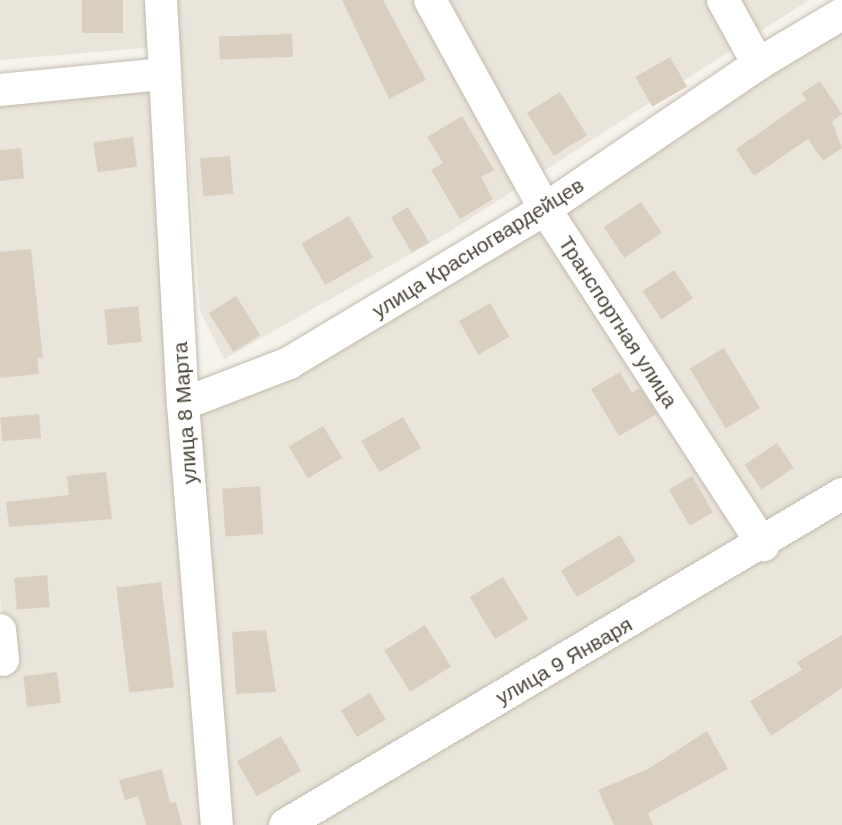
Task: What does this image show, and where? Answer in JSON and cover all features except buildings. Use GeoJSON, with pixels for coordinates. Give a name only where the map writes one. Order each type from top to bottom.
{"type":"FeatureCollection","features":[{"type":"Feature","properties":{"kind":"street","name":"улица 8 Марта"},"geometry":{"type":"LineString","coordinates":[[161,0],[163,74],[183,404],[217,825]]}},
{"type":"Feature","properties":{"kind":"street","name":"Транспортная улица"},"geometry":{"type":"LineString","coordinates":[[430,0],[545,209],[763,545]]}},
{"type":"Feature","properties":{"kind":"street"},"geometry":{"type":"LineString","coordinates":[[723,0],[758,64]]}},
{"type":"Feature","properties":{"kind":"street","name":"улица Красногвардейцев"},"geometry":{"type":"LineString","coordinates":[[183,404],[289,363],[545,209],[758,64],[842,14]]}},
{"type":"Feature","properties":{"kind":"street"},"geometry":{"type":"LineString","coordinates":[[0,90],[163,74]]}},
{"type":"Feature","properties":{"kind":"street","name":"улица 9 Января"},"geometry":{"type":"LineString","coordinates":[[285,825],[763,545],[842,494]]}},
{"type":"Feature","properties":{"kind":"street"},"geometry":{"type":"LineString","coordinates":[[0,630],[3,660]]}},
{"type":"Feature","properties":{"kind":"shaded area"},"geometry":{"type":"Polygon","coordinates":[[[0,0],[809,0],[446,234],[224,359],[200,311],[180,45],[0,60],[0,0]]]}},
{"type":"Feature","properties":{"kind":"shaded area"},"geometry":{"type":"Polygon","coordinates":[[[842,20],[842,487],[763,536],[555,211],[842,20]]]}},
{"type":"Feature","properties":{"kind":"shaded area"},"geometry":{"type":"Polygon","coordinates":[[[152,87],[213,825],[0,825],[0,666],[8,664],[0,596],[0,103],[152,87]]]}},
{"type":"Feature","properties":{"kind":"shaded area"},"geometry":{"type":"Polygon","coordinates":[[[544,217],[756,542],[278,825],[221,825],[189,408],[544,217]]]}},
{"type":"Feature","properties":{"kind":"shaded area"},"geometry":{"type":"Polygon","coordinates":[[[842,502],[842,825],[299,825],[842,502]]]}}]}
